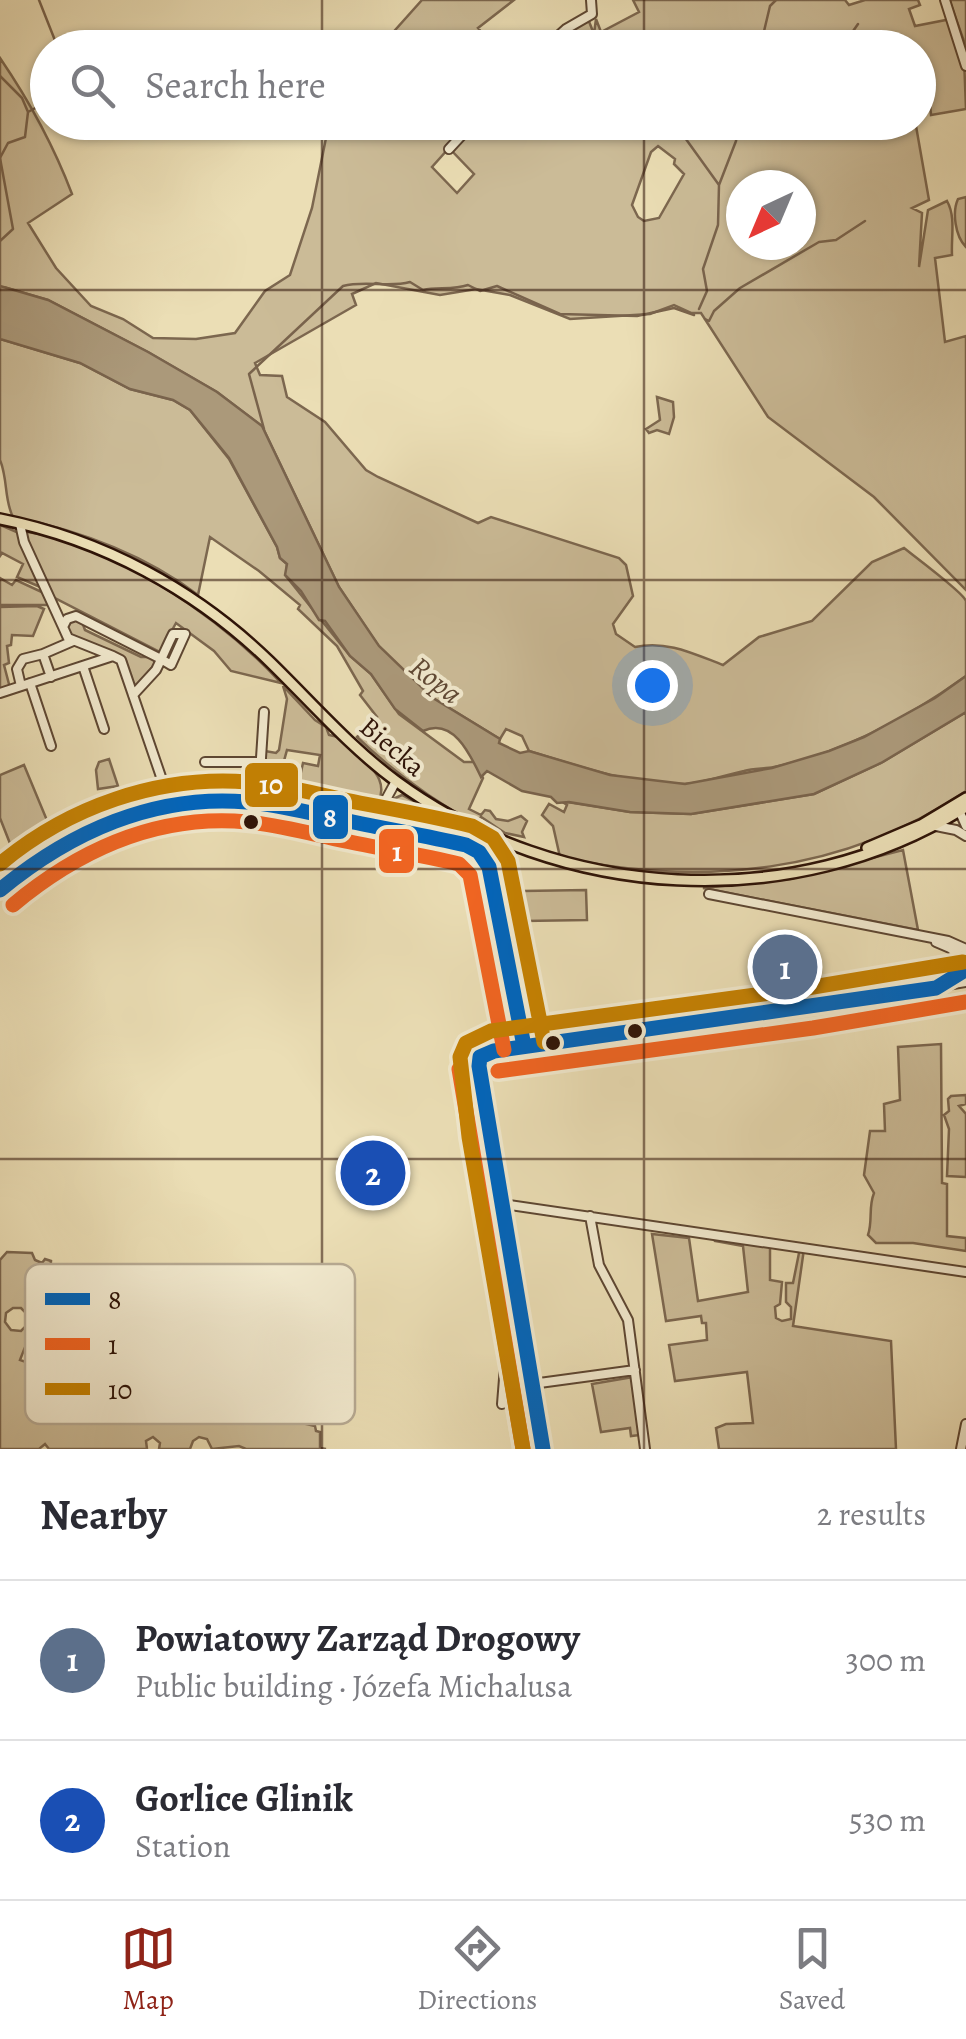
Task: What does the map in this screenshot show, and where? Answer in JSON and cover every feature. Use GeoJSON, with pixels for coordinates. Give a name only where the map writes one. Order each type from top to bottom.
{"type":"FeatureCollection","features":[{"type":"Feature","properties":{"kind":"main road","name":"Biecka"},"geometry":{"type":"LineString","coordinates":[[0,519],[88,544],[130,563],[213,613],[396,781],[452,818],[540,856],[585,869],[658,880],[700,882],[761,877],[862,856],[936,826],[962,806]]}},
{"type":"Feature","properties":{"kind":"main road","name":"Biecka"},"geometry":{"type":"LineString","coordinates":[[808,868],[962,806]]}},
{"type":"Feature","properties":{"kind":"street"},"geometry":{"type":"LineString","coordinates":[[565,30],[592,14],[590,0]]}},
{"type":"Feature","properties":{"kind":"street"},"geometry":{"type":"LineString","coordinates":[[945,0],[966,66]]}},
{"type":"Feature","properties":{"kind":"street"},"geometry":{"type":"LineString","coordinates":[[449,149],[457,140]]}},
{"type":"Feature","properties":{"kind":"street"},"geometry":{"type":"LineString","coordinates":[[20,524],[24,542],[68,638],[121,660],[171,806]]}},
{"type":"Feature","properties":{"kind":"street"},"geometry":{"type":"LineString","coordinates":[[52,600],[60,609],[161,659],[133,695]]}},
{"type":"Feature","properties":{"kind":"street"},"geometry":{"type":"LineString","coordinates":[[62,627],[67,618],[76,616]]}},
{"type":"Feature","properties":{"kind":"street"},"geometry":{"type":"LineString","coordinates":[[51,746],[17,669],[23,659],[74,641]]}},
{"type":"Feature","properties":{"kind":"street"},"geometry":{"type":"LineString","coordinates":[[43,654],[51,676]]}},
{"type":"Feature","properties":{"kind":"street"},"geometry":{"type":"LineString","coordinates":[[0,694],[113,656]]}},
{"type":"Feature","properties":{"kind":"street"},"geometry":{"type":"LineString","coordinates":[[83,666],[104,729]]}},
{"type":"Feature","properties":{"kind":"street"},"geometry":{"type":"LineString","coordinates":[[258,804],[264,712]]}},
{"type":"Feature","properties":{"kind":"street"},"geometry":{"type":"LineString","coordinates":[[205,762],[259,762]]}},
{"type":"Feature","properties":{"kind":"street"},"geometry":{"type":"LineString","coordinates":[[372,826],[396,781]]}},
{"type":"Feature","properties":{"kind":"street"},"geometry":{"type":"LineString","coordinates":[[187,803],[186,796],[196,790],[258,792]]}},
{"type":"Feature","properties":{"kind":"street"},"geometry":{"type":"LineString","coordinates":[[0,890],[46,853],[79,834],[111,821],[187,803],[258,804],[462,844],[479,852],[489,867],[524,1046]]}},
{"type":"Feature","properties":{"kind":"street"},"geometry":{"type":"LineString","coordinates":[[962,806],[966,826]]}},
{"type":"Feature","properties":{"kind":"street"},"geometry":{"type":"LineString","coordinates":[[936,826],[966,836]]}},
{"type":"Feature","properties":{"kind":"street"},"geometry":{"type":"LineString","coordinates":[[710,894],[948,941],[966,949]]}},
{"type":"Feature","properties":{"kind":"street"},"geometry":{"type":"LineString","coordinates":[[913,935],[950,948],[966,961],[966,971],[936,988]]}},
{"type":"Feature","properties":{"kind":"street"},"geometry":{"type":"LineString","coordinates":[[543,1449],[480,1057],[524,1046],[966,982]]}},
{"type":"Feature","properties":{"kind":"street"},"geometry":{"type":"LineString","coordinates":[[503,1204],[966,1272]]}},
{"type":"Feature","properties":{"kind":"street"},"geometry":{"type":"LineString","coordinates":[[590,1216],[599,1265],[628,1320],[645,1449]]}},
{"type":"Feature","properties":{"kind":"street"},"geometry":{"type":"LineString","coordinates":[[502,1404],[505,1366]]}},
{"type":"Feature","properties":{"kind":"street"},"geometry":{"type":"LineString","coordinates":[[532,1384],[635,1370]]}},
{"type":"Feature","properties":{"kind":"street"},"geometry":{"type":"LineString","coordinates":[[961,1449],[966,1424]]}},
{"type":"Feature","properties":{"kind":"shaded area"},"geometry":{"type":"Polygon","coordinates":[[[422,0],[514,0],[480,30],[395,30],[422,0]]]}},
{"type":"Feature","properties":{"kind":"shaded area"},"geometry":{"type":"Polygon","coordinates":[[[633,0],[845,0],[849,5],[865,0],[918,0],[920,5],[909,9],[915,26],[951,19],[964,58],[966,109],[936,114],[936,30],[605,30],[639,12],[633,0]]]}},
{"type":"Feature","properties":{"kind":"shaded area"},"geometry":{"type":"Polygon","coordinates":[[[966,0],[966,47],[950,2],[966,0]]]}},
{"type":"Feature","properties":{"kind":"shaded area"},"geometry":{"type":"Polygon","coordinates":[[[588,19],[592,30],[573,30],[588,19]]]}},
{"type":"Feature","properties":{"kind":"shaded area"},"geometry":{"type":"Polygon","coordinates":[[[0,58],[30,107],[30,140],[48,140],[72,194],[28,223],[56,268],[91,306],[123,319],[153,338],[196,339],[235,333],[265,291],[290,275],[312,208],[326,140],[456,140],[432,167],[457,193],[474,174],[451,150],[460,140],[918,140],[929,200],[912,208],[922,213],[919,267],[928,210],[947,201],[952,220],[952,255],[935,258],[945,342],[966,336],[966,590],[874,497],[768,417],[701,313],[674,305],[650,314],[570,319],[510,295],[476,289],[440,295],[376,283],[352,294],[356,305],[255,363],[260,375],[282,376],[287,397],[325,422],[366,470],[378,477],[478,523],[491,517],[619,558],[626,565],[633,596],[613,624],[616,634],[635,647],[669,647],[723,665],[759,637],[812,621],[872,562],[904,548],[966,601],[966,676],[922,706],[825,753],[700,782],[625,778],[529,751],[522,736],[506,729],[500,739],[433,698],[379,647],[339,587],[262,426],[217,392],[48,300],[0,286],[0,58]],[[658,146],[651,152],[632,205],[644,221],[659,218],[684,174],[674,164],[675,159],[658,146]]]}},
{"type":"Feature","properties":{"kind":"shaded area"},"geometry":{"type":"Polygon","coordinates":[[[966,197],[966,247],[959,237],[955,217],[958,199],[966,197]]]}},
{"type":"Feature","properties":{"kind":"shaded area"},"geometry":{"type":"Polygon","coordinates":[[[0,286],[48,300],[148,352],[217,392],[262,426],[339,587],[379,646],[433,698],[520,753],[529,751],[610,775],[685,784],[772,768],[829,751],[864,737],[966,676],[966,712],[881,763],[814,794],[691,814],[557,803],[551,797],[522,791],[487,771],[481,777],[452,733],[434,728],[423,731],[395,709],[371,674],[350,656],[325,621],[319,620],[301,591],[285,575],[287,564],[280,558],[229,458],[190,410],[173,400],[130,389],[80,363],[0,339],[0,286]]]}},
{"type":"Feature","properties":{"kind":"shaded area"},"geometry":{"type":"Polygon","coordinates":[[[0,339],[80,363],[130,389],[173,400],[190,410],[229,459],[280,558],[287,564],[286,576],[350,656],[371,674],[399,714],[464,762],[474,762],[483,778],[469,809],[481,815],[490,811],[496,819],[508,821],[521,816],[527,821],[524,837],[505,833],[481,817],[475,824],[459,815],[399,773],[357,737],[377,717],[360,695],[363,691],[337,646],[298,609],[300,605],[210,537],[198,595],[156,568],[110,546],[13,517],[0,460],[0,339]]]}},
{"type":"Feature","properties":{"kind":"shaded area"},"geometry":{"type":"Polygon","coordinates":[[[657,397],[673,402],[669,434],[657,430],[649,433],[646,429],[660,420],[657,397]]]}},
{"type":"Feature","properties":{"kind":"shaded area"},"geometry":{"type":"Polygon","coordinates":[[[0,525],[19,533],[45,589],[17,577],[23,564],[2,553],[0,556],[0,525]]]}},
{"type":"Feature","properties":{"kind":"shaded area"},"geometry":{"type":"Polygon","coordinates":[[[25,534],[96,552],[165,588],[229,634],[281,683],[231,671],[214,651],[176,623],[160,652],[53,597],[25,534]]]}},
{"type":"Feature","properties":{"kind":"shaded area"},"geometry":{"type":"Polygon","coordinates":[[[0,578],[12,585],[16,580],[46,594],[51,605],[0,605],[0,578]]]}},
{"type":"Feature","properties":{"kind":"shaded area"},"geometry":{"type":"Polygon","coordinates":[[[0,607],[44,609],[33,636],[12,635],[11,645],[7,646],[9,663],[4,665],[10,688],[0,691],[0,607]]]}},
{"type":"Feature","properties":{"kind":"shaded area"},"geometry":{"type":"Polygon","coordinates":[[[72,618],[81,619],[85,630],[141,657],[151,657],[156,663],[133,689],[126,661],[70,637],[67,625],[72,618]]]}},
{"type":"Feature","properties":{"kind":"shaded area"},"geometry":{"type":"Polygon","coordinates":[[[283,686],[326,727],[329,735],[338,737],[375,772],[381,792],[369,817],[270,797],[265,789],[264,779],[270,775],[264,772],[265,751],[279,750],[287,699],[283,686]],[[287,750],[282,768],[301,772],[303,763],[318,766],[320,755],[287,750]]]}},
{"type":"Feature","properties":{"kind":"shaded area"},"geometry":{"type":"Polygon","coordinates":[[[966,712],[966,791],[920,819],[822,856],[719,871],[613,866],[560,857],[553,826],[542,815],[549,804],[564,812],[567,805],[561,801],[630,812],[691,814],[814,794],[881,763],[966,712]]]}},
{"type":"Feature","properties":{"kind":"shaded area"},"geometry":{"type":"Polygon","coordinates":[[[109,759],[118,786],[98,789],[96,770],[99,762],[109,759]]]}},
{"type":"Feature","properties":{"kind":"shaded area"},"geometry":{"type":"Polygon","coordinates":[[[24,765],[51,830],[11,846],[0,818],[0,775],[24,765]]]}},
{"type":"Feature","properties":{"kind":"shaded area"},"geometry":{"type":"Polygon","coordinates":[[[402,795],[505,853],[489,853],[469,839],[393,824],[387,808],[402,795]]]}},
{"type":"Feature","properties":{"kind":"shaded area"},"geometry":{"type":"Polygon","coordinates":[[[903,850],[918,930],[703,888],[790,879],[903,850]]]}},
{"type":"Feature","properties":{"kind":"shaded area"},"geometry":{"type":"Polygon","coordinates":[[[586,890],[587,920],[524,921],[523,891],[586,890]]]}},
{"type":"Feature","properties":{"kind":"shaded area"},"geometry":{"type":"Polygon","coordinates":[[[941,1044],[942,1183],[947,1184],[947,1236],[966,1238],[966,1251],[913,1243],[876,1243],[868,1235],[874,1193],[864,1175],[870,1131],[885,1131],[884,1104],[900,1100],[898,1047],[941,1044]]]}},
{"type":"Feature","properties":{"kind":"shaded area"},"geometry":{"type":"Polygon","coordinates":[[[966,1095],[966,1104],[959,1106],[966,1114],[966,1177],[947,1176],[949,1129],[944,1115],[949,1111],[951,1096],[966,1095]]]}},
{"type":"Feature","properties":{"kind":"shaded area"},"geometry":{"type":"Polygon","coordinates":[[[652,1234],[689,1238],[698,1301],[748,1292],[743,1246],[715,1238],[770,1244],[770,1280],[782,1282],[780,1304],[775,1307],[776,1318],[782,1321],[791,1319],[786,1283],[793,1283],[800,1248],[804,1249],[793,1326],[891,1341],[896,1449],[719,1449],[716,1428],[753,1423],[747,1372],[675,1381],[669,1345],[707,1340],[706,1323],[702,1323],[701,1316],[666,1321],[652,1234]]]}},
{"type":"Feature","properties":{"kind":"shaded area"},"geometry":{"type":"Polygon","coordinates":[[[7,1252],[32,1253],[42,1263],[45,1259],[51,1261],[51,1264],[25,1264],[25,1312],[13,1308],[6,1313],[5,1322],[11,1330],[21,1331],[25,1327],[20,1360],[25,1362],[25,1424],[306,1424],[320,1432],[320,1448],[326,1449],[212,1449],[207,1439],[199,1437],[190,1449],[159,1449],[160,1443],[153,1437],[146,1441],[147,1449],[49,1449],[45,1444],[39,1449],[0,1449],[0,1260],[7,1252]]]}},
{"type":"Feature","properties":{"kind":"shaded area"},"geometry":{"type":"Polygon","coordinates":[[[633,1377],[640,1435],[631,1436],[630,1428],[601,1432],[592,1384],[633,1377]]]}},
{"type":"Feature","properties":{"kind":"waterway"},"geometry":{"type":"LineString","coordinates":[[39,0],[51,30]]}},
{"type":"Feature","properties":{"kind":"waterway"},"geometry":{"type":"LineString","coordinates":[[764,30],[770,6],[776,0]]}},
{"type":"Feature","properties":{"kind":"waterway"},"geometry":{"type":"LineString","coordinates":[[854,30],[858,24]]}},
{"type":"Feature","properties":{"kind":"waterway"},"geometry":{"type":"LineString","coordinates":[[0,76],[22,98],[28,112]]}},
{"type":"Feature","properties":{"kind":"waterway"},"geometry":{"type":"LineString","coordinates":[[0,241],[13,229],[0,158],[8,143],[25,137],[30,111]]}},
{"type":"Feature","properties":{"kind":"waterway"},"geometry":{"type":"LineString","coordinates":[[687,140],[719,185]]}},
{"type":"Feature","properties":{"kind":"waterway"},"geometry":{"type":"LineString","coordinates":[[699,309],[707,291],[703,269],[718,225],[719,185],[736,140]]}},
{"type":"Feature","properties":{"kind":"waterway"},"geometry":{"type":"LineString","coordinates":[[705,319],[709,321],[714,311],[740,288],[819,242],[836,240],[865,221]]}},
{"type":"Feature","properties":{"kind":"waterway"},"geometry":{"type":"LineString","coordinates":[[264,429],[249,374],[343,286],[410,282],[423,290],[468,285],[480,291],[497,286],[560,314],[637,316],[674,308],[694,315]]}},
{"type":"Feature","properties":{"kind":"transit line","name":"10"},"geometry":{"type":"LineString","coordinates":[[0,864],[26,844],[85,811],[148,790],[214,781],[262,783],[472,826],[493,838],[508,861],[544,1042]]}},
{"type":"Feature","properties":{"kind":"transit line","name":"8"},"geometry":{"type":"LineString","coordinates":[[0,890],[84,835],[115,821],[179,804],[260,803],[466,845],[479,852],[489,867],[524,1046]]}},
{"type":"Feature","properties":{"kind":"transit line","name":"1"},"geometry":{"type":"LineString","coordinates":[[13,905],[65,868],[121,840],[151,830],[214,821],[284,827],[459,864],[470,875],[504,1050]]}},
{"type":"Feature","properties":{"kind":"transit line","name":"10"},"geometry":{"type":"LineString","coordinates":[[523,1449],[469,1137],[460,1057],[466,1043],[491,1031],[807,988],[963,962]]}},
{"type":"Feature","properties":{"kind":"transit line","name":"8"},"geometry":{"type":"LineString","coordinates":[[479,1066],[480,1057],[494,1051],[936,988],[965,970]]}},
{"type":"Feature","properties":{"kind":"transit line","name":"1"},"geometry":{"type":"LineString","coordinates":[[498,1071],[813,1028],[966,1002]]}},
{"type":"Feature","properties":{"kind":"transit line","name":"8"},"geometry":{"type":"LineString","coordinates":[[479,1066],[543,1449]]}},
{"type":"Feature","properties":{"kind":"transit line","name":"1"},"geometry":{"type":"LineString","coordinates":[[459,1069],[523,1449]]}},
{"type":"Feature","properties":{"kind":"place","name":"Powiatowy Zarząd Drogowy"},"geometry":{"type":"Point","coordinates":[785,967]}},
{"type":"Feature","properties":{"kind":"place","name":"Gorlice Glinik"},"geometry":{"type":"Point","coordinates":[373,1173]}},
{"type":"Feature","properties":{"kind":"water label","name":"Ropa"},"geometry":{"type":"Point","coordinates":[436,680]}}]}
